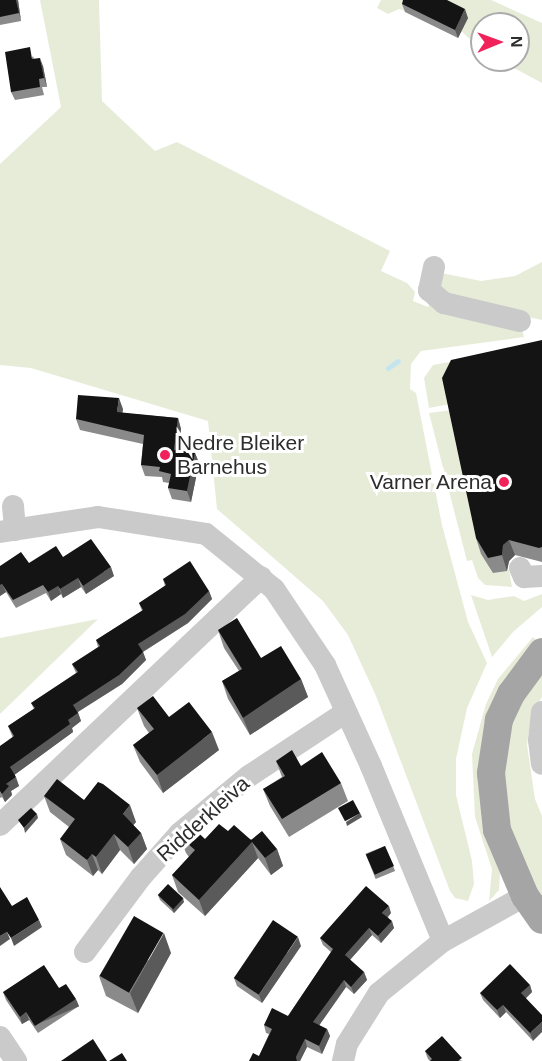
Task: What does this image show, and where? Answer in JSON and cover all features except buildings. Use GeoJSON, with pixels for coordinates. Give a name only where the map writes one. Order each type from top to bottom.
{"type":"FeatureCollection","features":[{"type":"Feature","properties":{"kind":"main road"},"geometry":{"type":"LineString","coordinates":[[542,652],[511,694],[492,746],[491,773],[497,830],[525,896],[542,920]]}},
{"type":"Feature","properties":{"kind":"street"},"geometry":{"type":"LineString","coordinates":[[434,267],[425,297],[458,308],[520,321]]}},
{"type":"Feature","properties":{"kind":"street"},"geometry":{"type":"LineString","coordinates":[[13,506],[7,531],[98,517],[206,534],[261,577],[300,622],[346,712],[443,941]]}},
{"type":"Feature","properties":{"kind":"street"},"geometry":{"type":"LineString","coordinates":[[520,568],[524,577],[542,576]]}},
{"type":"Feature","properties":{"kind":"street"},"geometry":{"type":"LineString","coordinates":[[0,825],[261,577]]}},
{"type":"Feature","properties":{"kind":"street","name":"Ridderkleiva"},"geometry":{"type":"LineString","coordinates":[[85,952],[141,877],[180,833],[249,776],[346,712]]}},
{"type":"Feature","properties":{"kind":"street"},"geometry":{"type":"LineString","coordinates":[[542,712],[538,740],[542,764]]}},
{"type":"Feature","properties":{"kind":"street"},"geometry":{"type":"LineString","coordinates":[[343,1061],[347,1044],[379,993],[443,941],[525,896]]}},
{"type":"Feature","properties":{"kind":"street"},"geometry":{"type":"LineString","coordinates":[[0,1037],[16,1061]]}},
{"type":"Feature","properties":{"kind":"green space"},"geometry":{"type":"Polygon","coordinates":[[[40,0],[99,0],[102,101],[155,151],[177,142],[390,251],[381,271],[407,283],[415,292],[413,301],[428,307],[431,301],[521,326],[524,337],[421,351],[411,364],[410,389],[416,393],[442,525],[468,622],[487,663],[467,708],[456,759],[456,795],[472,861],[474,884],[468,901],[455,898],[450,891],[376,696],[348,635],[323,601],[217,509],[208,421],[31,368],[0,365],[0,164],[61,107],[40,0]]]}},
{"type":"Feature","properties":{"kind":"green space"},"geometry":{"type":"Polygon","coordinates":[[[381,0],[491,0],[518,12],[470,12],[470,39],[461,31],[399,9],[388,14],[377,8],[381,0]]]}},
{"type":"Feature","properties":{"kind":"green space"},"geometry":{"type":"Polygon","coordinates":[[[530,18],[542,23],[542,83],[521,72],[530,72],[530,18]]]}},
{"type":"Feature","properties":{"kind":"green space"},"geometry":{"type":"Polygon","coordinates":[[[542,262],[542,320],[449,300],[436,278],[441,273],[481,281],[515,276],[542,262]]]}},
{"type":"Feature","properties":{"kind":"green space"},"geometry":{"type":"Polygon","coordinates":[[[525,348],[450,404],[429,408],[424,378],[433,365],[525,348]]]}},
{"type":"Feature","properties":{"kind":"green space"},"geometry":{"type":"Polygon","coordinates":[[[452,410],[493,573],[509,570],[512,587],[485,585],[478,578],[472,560],[467,561],[429,413],[452,410]]]}},
{"type":"Feature","properties":{"kind":"green space"},"geometry":{"type":"Polygon","coordinates":[[[542,594],[542,607],[513,632],[492,657],[471,595],[488,600],[514,596],[524,601],[542,594]]]}},
{"type":"Feature","properties":{"kind":"green space"},"geometry":{"type":"Polygon","coordinates":[[[98,619],[0,714],[0,638],[98,619]]]}},
{"type":"Feature","properties":{"kind":"green space"},"geometry":{"type":"Polygon","coordinates":[[[533,637],[536,640],[478,782],[483,821],[500,873],[499,890],[489,901],[492,869],[475,817],[472,754],[486,704],[498,679],[533,637]]]}},
{"type":"Feature","properties":{"kind":"green space"},"geometry":{"type":"Polygon","coordinates":[[[542,670],[542,697],[531,716],[527,745],[535,799],[542,816],[542,903],[526,876],[502,800],[500,778],[514,712],[542,670]]]}},
{"type":"Feature","properties":{"kind":"waterway"},"geometry":{"type":"LineString","coordinates":[[388,368],[398,361]]}},
{"type":"Feature","properties":{"kind":"place","name":"Nedre Bleiker Barnehus"},"geometry":{"type":"Point","coordinates":[165,455]}},
{"type":"Feature","properties":{"kind":"place","name":"Varner Arena"},"geometry":{"type":"Point","coordinates":[504,482]}}]}
